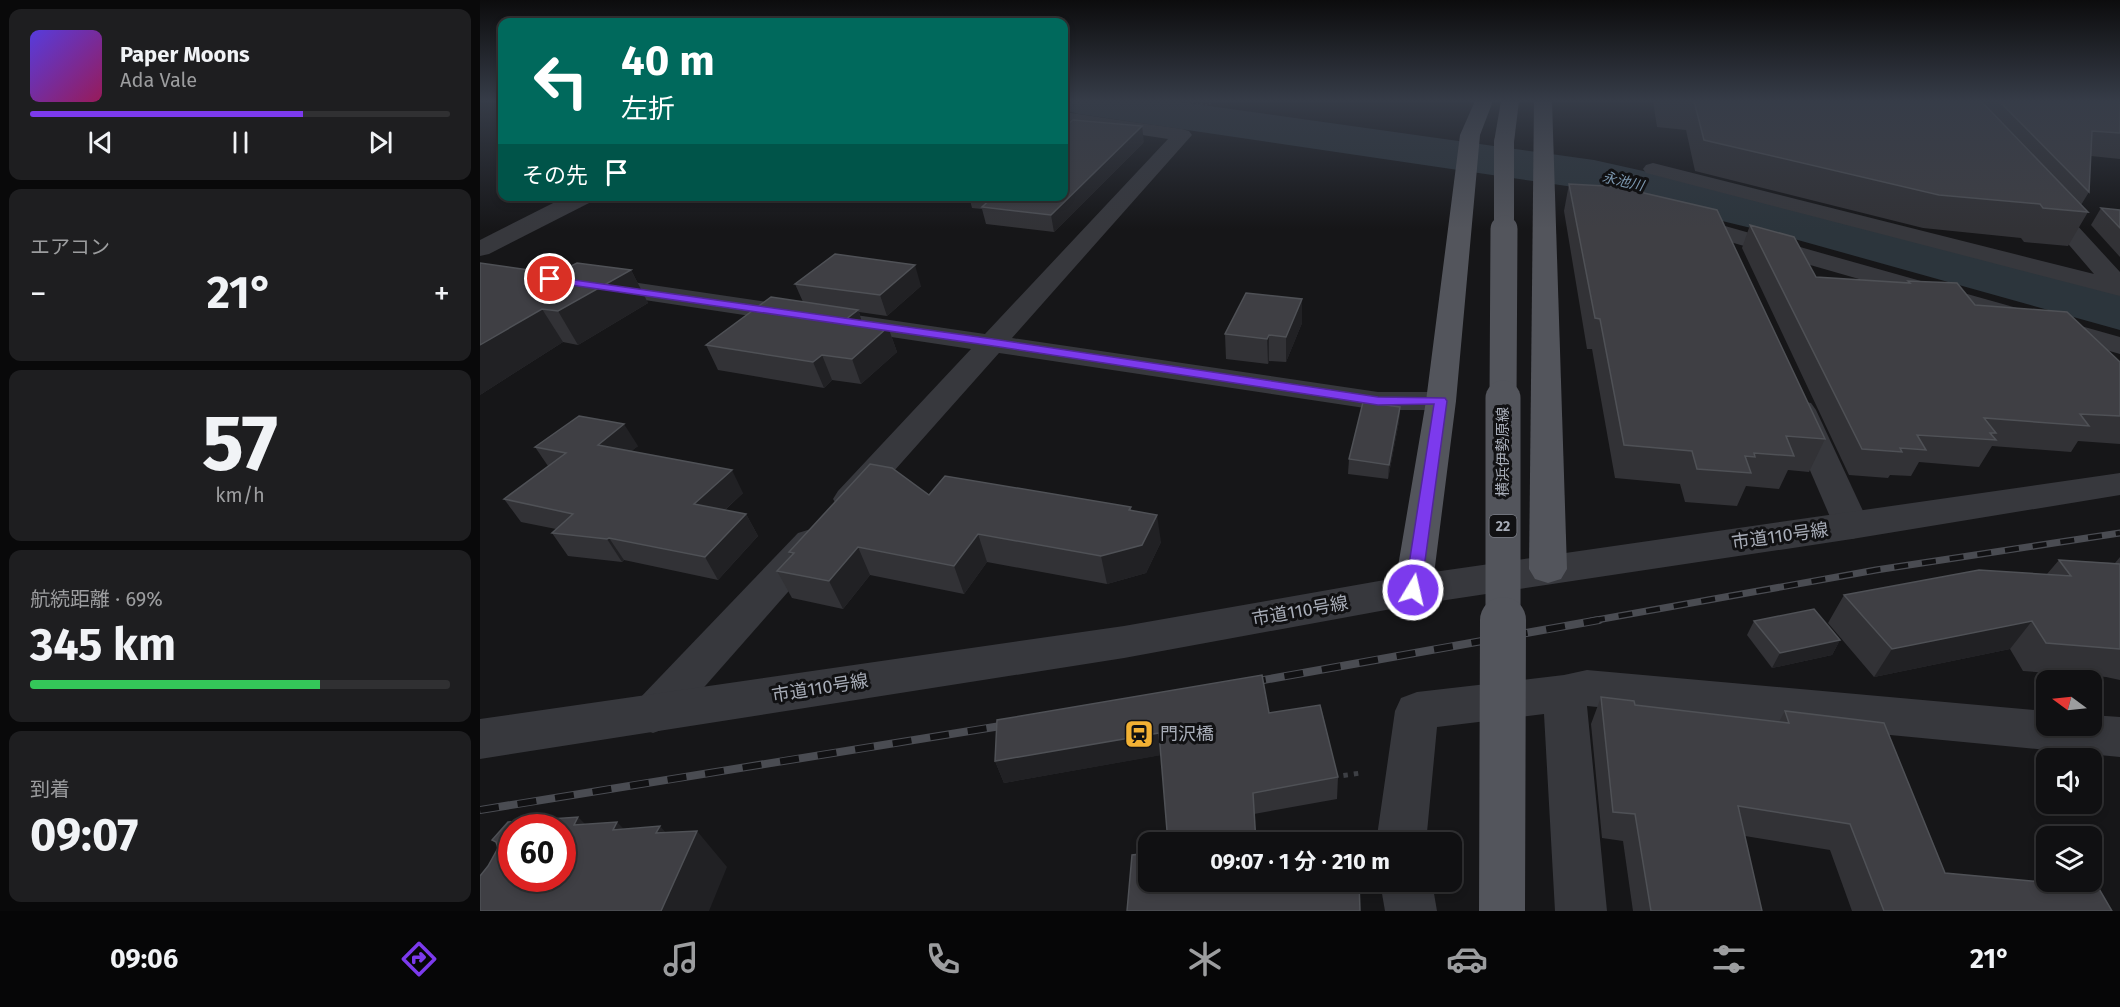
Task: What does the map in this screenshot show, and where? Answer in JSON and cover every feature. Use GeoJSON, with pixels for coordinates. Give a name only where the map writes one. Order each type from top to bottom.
{"type":"FeatureCollection","features":[{"type":"Feature","properties":{"kind":"main road"},"geometry":{"type":"LineString","coordinates":[[1413,590],[1441,401],[1465,180],[1484,144]]}},
{"type":"Feature","properties":{"kind":"main road","name":"横浜伊勢原線"},"geometry":{"type":"LineString","coordinates":[[1487,144],[1502,911]]}},
{"type":"Feature","properties":{"kind":"main road"},"geometry":{"type":"LineString","coordinates":[[1543,144],[1548,569]]}},
{"type":"Feature","properties":{"kind":"street"},"geometry":{"type":"LineString","coordinates":[[653,714],[1174,144]]}},
{"type":"Feature","properties":{"kind":"street"},"geometry":{"type":"LineString","coordinates":[[1653,169],[2120,288]]}},
{"type":"Feature","properties":{"kind":"street"},"geometry":{"type":"LineString","coordinates":[[2032,190],[2120,288]]}},
{"type":"Feature","properties":{"kind":"street"},"geometry":{"type":"LineString","coordinates":[[484,263],[577,201]]}},
{"type":"Feature","properties":{"kind":"street"},"geometry":{"type":"LineString","coordinates":[[1667,218],[2120,345]]}},
{"type":"Feature","properties":{"kind":"street"},"geometry":{"type":"LineString","coordinates":[[1720,231],[1735,264]]}},
{"type":"Feature","properties":{"kind":"street"},"geometry":{"type":"LineString","coordinates":[[573,282],[993,342],[1378,401],[1441,401]]}},
{"type":"Feature","properties":{"kind":"street"},"geometry":{"type":"LineString","coordinates":[[1789,384],[1852,526]]}},
{"type":"Feature","properties":{"kind":"street","name":"市道110号線"},"geometry":{"type":"LineString","coordinates":[[480,739],[1124,642],[1413,590],[1852,526],[2120,483]]}},
{"type":"Feature","properties":{"kind":"street"},"geometry":{"type":"LineString","coordinates":[[1402,832],[1417,711],[1564,693],[1587,688],[2120,737]]}},
{"type":"Feature","properties":{"kind":"street"},"geometry":{"type":"LineString","coordinates":[[1564,693],[1581,911]]}},
{"type":"Feature","properties":{"kind":"street"},"geometry":{"type":"LineString","coordinates":[[1408,892],[1412,911]]}},
{"type":"Feature","properties":{"kind":"building"},"geometry":{"type":"Polygon","coordinates":[[[1068,144],[1124,144],[1068,198],[1068,144]]]}},
{"type":"Feature","properties":{"kind":"building"},"geometry":{"type":"Polygon","coordinates":[[[1719,144],[2022,144],[2088,212],[2043,208],[2040,204],[1939,195],[1719,144]]]}},
{"type":"Feature","properties":{"kind":"building"},"geometry":{"type":"Polygon","coordinates":[[[2041,144],[2091,144],[2089,192],[2041,144]]]}},
{"type":"Feature","properties":{"kind":"building"},"geometry":{"type":"Polygon","coordinates":[[[1569,184],[1641,188],[1644,193],[1717,210],[1825,439],[1786,436],[1794,456],[1754,453],[1755,457],[1745,456],[1751,473],[1697,469],[1692,451],[1624,445],[1600,319],[1595,318],[1569,184]]]}},
{"type":"Feature","properties":{"kind":"building"},"geometry":{"type":"Polygon","coordinates":[[[989,201],[1065,201],[1051,215],[982,207],[989,201]]]}},
{"type":"Feature","properties":{"kind":"building"},"geometry":{"type":"Polygon","coordinates":[[[2101,208],[2120,210],[2120,228],[2101,208]]]}},
{"type":"Feature","properties":{"kind":"building"},"geometry":{"type":"Polygon","coordinates":[[[1750,225],[1794,237],[1816,277],[1910,283],[1908,281],[1957,283],[1975,305],[2067,312],[2120,362],[2120,416],[2080,414],[2089,426],[1984,418],[1996,433],[1990,433],[1996,440],[1917,435],[1926,450],[1900,448],[1902,452],[1862,449],[1750,225]]]}},
{"type":"Feature","properties":{"kind":"building"},"geometry":{"type":"Polygon","coordinates":[[[835,254],[915,265],[880,295],[795,284],[835,254]]]}},
{"type":"Feature","properties":{"kind":"building"},"geometry":{"type":"Polygon","coordinates":[[[480,263],[529,270],[538,265],[565,269],[577,263],[631,270],[558,311],[542,309],[480,345],[480,263]]]}},
{"type":"Feature","properties":{"kind":"building"},"geometry":{"type":"Polygon","coordinates":[[[1246,293],[1302,299],[1286,337],[1269,335],[1267,339],[1225,334],[1246,293]]]}},
{"type":"Feature","properties":{"kind":"building"},"geometry":{"type":"Polygon","coordinates":[[[771,297],[858,310],[845,320],[888,327],[852,359],[822,355],[813,362],[706,345],[771,297]]]}},
{"type":"Feature","properties":{"kind":"building"},"geometry":{"type":"Polygon","coordinates":[[[1363,402],[1400,407],[1389,465],[1349,459],[1363,402]]]}},
{"type":"Feature","properties":{"kind":"building"},"geometry":{"type":"Polygon","coordinates":[[[579,416],[624,424],[598,445],[732,470],[694,504],[746,514],[705,557],[609,538],[552,533],[573,514],[504,499],[566,453],[535,447],[579,416]]]}},
{"type":"Feature","properties":{"kind":"building"},"geometry":{"type":"Polygon","coordinates":[[[870,464],[892,468],[929,495],[945,476],[1131,507],[1129,510],[1157,515],[1142,545],[1101,556],[978,534],[954,566],[858,547],[829,581],[777,571],[794,553],[789,552],[870,464]]]}},
{"type":"Feature","properties":{"kind":"building"},"geometry":{"type":"Polygon","coordinates":[[[2059,560],[2120,564],[2120,649],[2046,643],[2032,621],[1892,649],[1844,595],[1979,570],[2071,576],[2059,560]]]}},
{"type":"Feature","properties":{"kind":"building"},"geometry":{"type":"Polygon","coordinates":[[[1814,609],[1840,640],[1780,653],[1754,621],[1814,609]]]}},
{"type":"Feature","properties":{"kind":"building"},"geometry":{"type":"Polygon","coordinates":[[[1262,675],[1269,713],[1320,705],[1338,777],[1253,793],[1255,832],[1167,832],[1159,733],[995,761],[997,720],[1262,675]]]}},
{"type":"Feature","properties":{"kind":"building"},"geometry":{"type":"Polygon","coordinates":[[[1601,697],[1634,701],[1635,705],[1789,723],[1785,711],[1884,723],[1945,873],[2036,881],[2036,892],[2101,892],[2112,911],[1884,911],[1850,824],[1738,806],[1762,911],[1651,911],[1635,814],[1613,812],[1601,697]]]}},
{"type":"Feature","properties":{"kind":"building"},"geometry":{"type":"Polygon","coordinates":[[[617,822],[613,830],[660,826],[656,833],[697,831],[661,911],[480,911],[480,876],[498,848],[498,892],[576,892],[576,825],[617,822]]]}},
{"type":"Feature","properties":{"kind":"building"},"geometry":{"type":"Polygon","coordinates":[[[498,833],[498,848],[496,842],[492,840],[498,833]]]}},
{"type":"Feature","properties":{"kind":"building"},"geometry":{"type":"Polygon","coordinates":[[[1138,854],[1138,892],[1359,892],[1360,911],[1127,911],[1132,855],[1138,854]]]}},
{"type":"Feature","properties":{"kind":"waterway","name":"永池川"},"geometry":{"type":"LineString","coordinates":[[1375,144],[1594,175],[1796,222],[2120,310]]}},
{"type":"Feature","properties":{"kind":"railway"},"geometry":{"type":"LineString","coordinates":[[1591,621],[1876,570],[2120,533]]}},
{"type":"Feature","properties":{"kind":"railway"},"geometry":{"type":"LineString","coordinates":[[1247,683],[1599,620]]}},
{"type":"Feature","properties":{"kind":"railway"},"geometry":{"type":"LineString","coordinates":[[480,810],[1013,724]]}},
{"type":"Feature","properties":{"kind":"place","name":"門沢橋"},"geometry":{"type":"Point","coordinates":[1139,734]}},
{"type":"Feature","properties":{"kind":"route"},"geometry":{"type":"LineString","coordinates":[[550,279],[993,342],[1378,401],[1441,401],[1413,590]]}}]}
